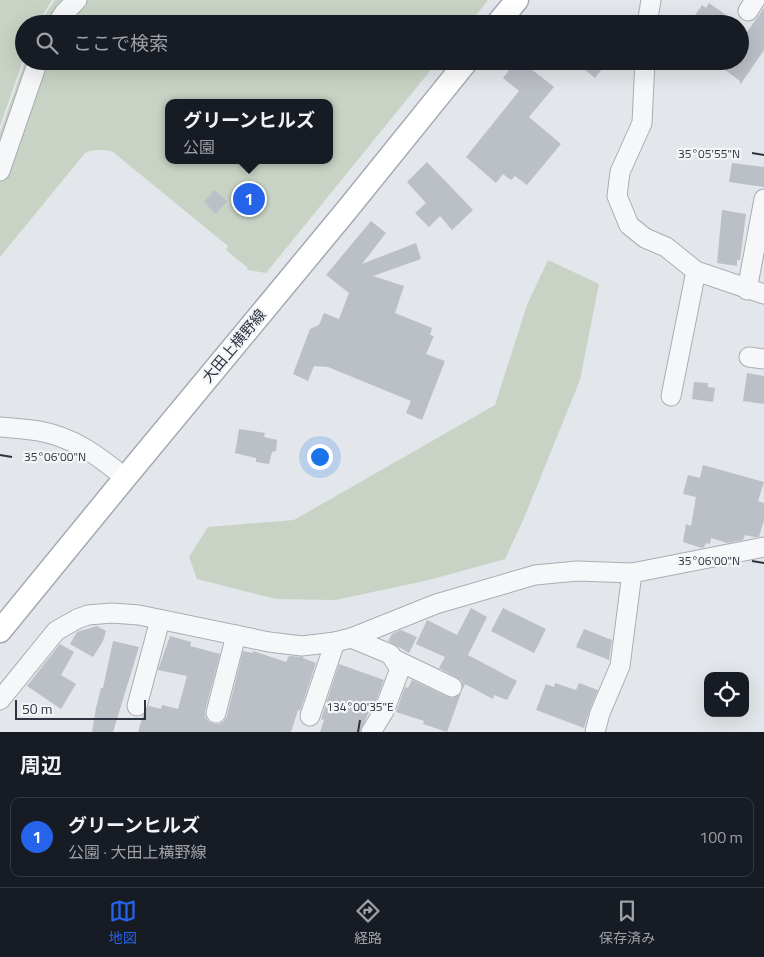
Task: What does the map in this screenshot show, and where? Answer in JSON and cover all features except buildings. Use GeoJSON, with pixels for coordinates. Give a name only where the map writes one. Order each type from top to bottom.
{"type":"FeatureCollection","features":[{"type":"Feature","properties":{"kind":"main road"},"geometry":{"type":"LineString","coordinates":[[505,15],[517,0]]}},
{"type":"Feature","properties":{"kind":"main road","name":"大田上横野線"},"geometry":{"type":"LineString","coordinates":[[0,631],[346,212],[460,70]]}},
{"type":"Feature","properties":{"kind":"street"},"geometry":{"type":"LineString","coordinates":[[63,15],[77,0]]}},
{"type":"Feature","properties":{"kind":"street"},"geometry":{"type":"LineString","coordinates":[[648,15],[651,0]]}},
{"type":"Feature","properties":{"kind":"street"},"geometry":{"type":"LineString","coordinates":[[0,171],[35,70]]}},
{"type":"Feature","properties":{"kind":"street"},"geometry":{"type":"LineString","coordinates":[[645,70],[642,123],[620,172],[617,196],[629,225],[645,238],[666,247],[696,271],[756,292],[764,199]]}},
{"type":"Feature","properties":{"kind":"street"},"geometry":{"type":"LineString","coordinates":[[671,396],[696,271]]}},
{"type":"Feature","properties":{"kind":"street"},"geometry":{"type":"LineString","coordinates":[[0,427],[39,431],[61,436],[102,458],[125,478]]}},
{"type":"Feature","properties":{"kind":"street"},"geometry":{"type":"LineString","coordinates":[[0,700],[56,631],[77,619],[100,613],[139,615],[236,635],[302,646],[343,640],[436,604],[535,575],[577,571],[632,573],[764,547]]}},
{"type":"Feature","properties":{"kind":"street"},"geometry":{"type":"LineString","coordinates":[[595,732],[600,713],[620,666],[632,573]]}},
{"type":"Feature","properties":{"kind":"street"},"geometry":{"type":"LineString","coordinates":[[136,706],[160,620]]}},
{"type":"Feature","properties":{"kind":"street"},"geometry":{"type":"LineString","coordinates":[[216,713],[236,635]]}},
{"type":"Feature","properties":{"kind":"street"},"geometry":{"type":"LineString","coordinates":[[343,640],[390,654],[400,669],[384,711],[371,732]]}},
{"type":"Feature","properties":{"kind":"street"},"geometry":{"type":"LineString","coordinates":[[310,716],[343,640]]}},
{"type":"Feature","properties":{"kind":"street"},"geometry":{"type":"LineString","coordinates":[[394,659],[452,687]]}},
{"type":"Feature","properties":{"kind":"green space"},"geometry":{"type":"Polygon","coordinates":[[[0,0],[52,0],[43,15],[15,15],[15,70],[20,70],[0,126],[0,0]]]}},
{"type":"Feature","properties":{"kind":"green space"},"geometry":{"type":"Polygon","coordinates":[[[55,0],[488,0],[476,15],[45,15],[55,0]]]}},
{"type":"Feature","properties":{"kind":"green space"},"geometry":{"type":"Polygon","coordinates":[[[22,70],[431,70],[266,273],[247,270],[248,268],[226,250],[228,246],[113,152],[102,150],[85,153],[0,257],[0,133],[22,70]]]}},
{"type":"Feature","properties":{"kind":"green space"},"geometry":{"type":"Polygon","coordinates":[[[548,260],[599,284],[580,380],[524,518],[505,559],[429,580],[335,600],[276,599],[197,579],[189,557],[208,527],[294,520],[495,405],[527,305],[548,260]]]}},
{"type":"Feature","properties":{"kind":"place","name":"グリーンヒルズ"},"geometry":{"type":"Point","coordinates":[249,199]}}]}
